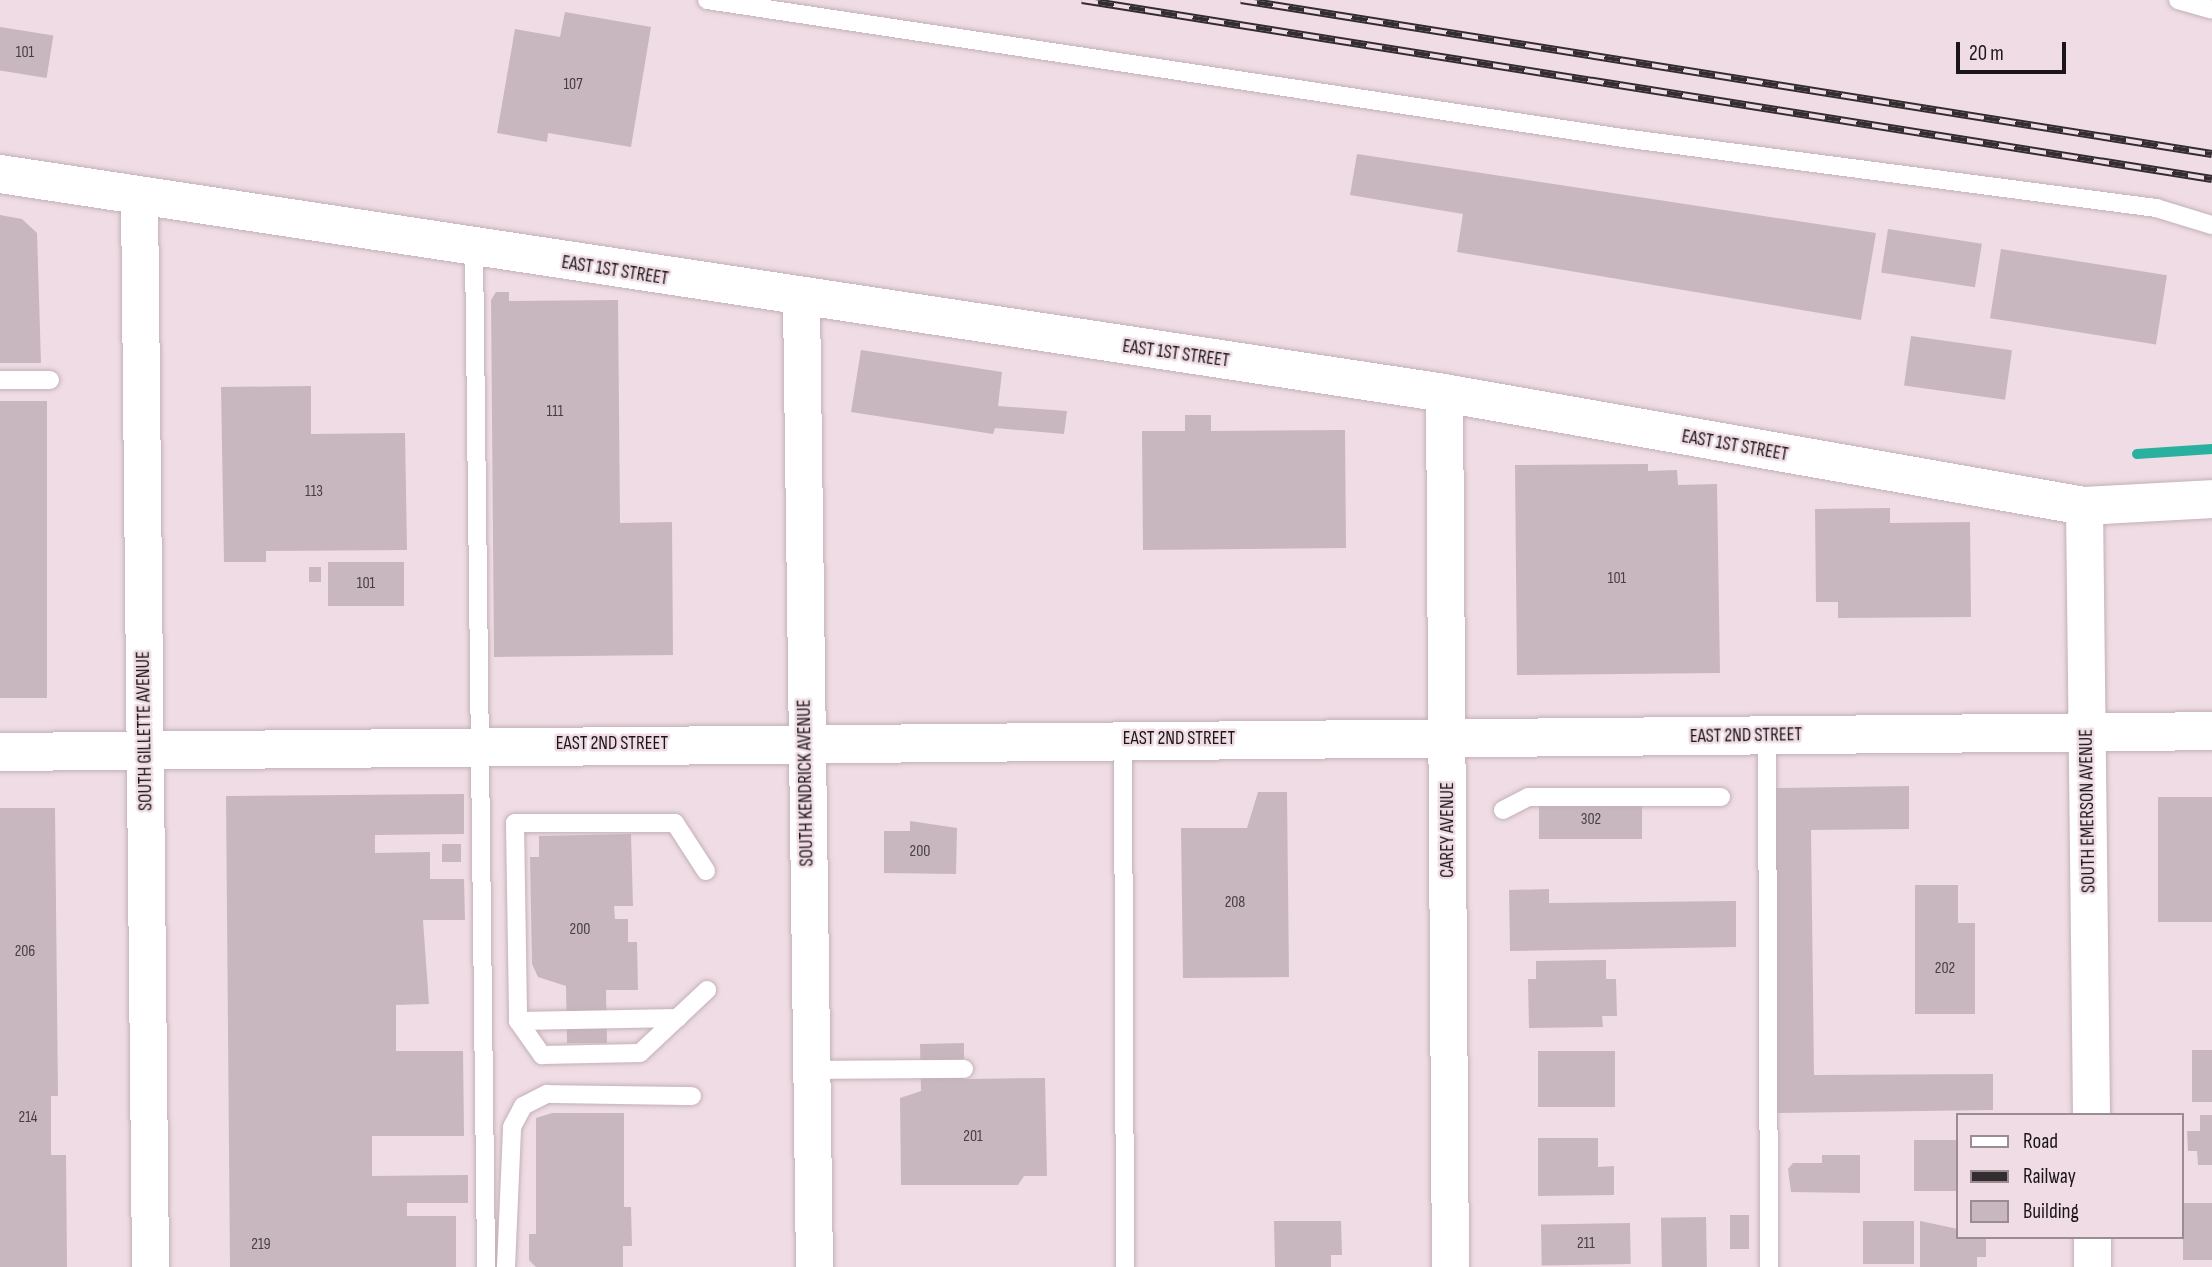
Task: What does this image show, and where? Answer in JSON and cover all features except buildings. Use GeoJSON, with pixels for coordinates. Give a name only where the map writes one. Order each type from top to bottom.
{"type":"FeatureCollection","features":[{"type":"Feature","properties":{"kind":"street","name":"EAST 1ST STREET"},"geometry":{"type":"LineString","coordinates":[[0,174],[801,300],[1444,393],[2084,506],[2212,499]]}},
{"type":"Feature","properties":{"kind":"street","name":"SOUTH GILLETTE AVENUE"},"geometry":{"type":"LineString","coordinates":[[139,195],[150,1267]]}},
{"type":"Feature","properties":{"kind":"street","name":"SOUTH KENDRICK AVENUE"},"geometry":{"type":"LineString","coordinates":[[801,300],[814,1267]]}},
{"type":"Feature","properties":{"kind":"street","name":"CAREY AVENUE"},"geometry":{"type":"LineString","coordinates":[[1444,393],[1450,1267]]}},
{"type":"Feature","properties":{"kind":"street","name":"SOUTH EMERSON AVENUE"},"geometry":{"type":"LineString","coordinates":[[2084,506],[2091,1113]]}},
{"type":"Feature","properties":{"kind":"street","name":"EAST 2ND STREET"},"geometry":{"type":"LineString","coordinates":[[0,752],[479,744],[2212,731]]}},
{"type":"Feature","properties":{"kind":"street"},"geometry":{"type":"LineString","coordinates":[[2092,1239],[2092,1267]]}},
{"type":"Feature","properties":{"kind":"lane"},"geometry":{"type":"LineString","coordinates":[[707,0],[1623,138],[2156,208],[2212,225]]}},
{"type":"Feature","properties":{"kind":"lane"},"geometry":{"type":"LineString","coordinates":[[2178,0],[2212,10]]}},
{"type":"Feature","properties":{"kind":"lane"},"geometry":{"type":"LineString","coordinates":[[474,249],[486,1267]]}},
{"type":"Feature","properties":{"kind":"lane"},"geometry":{"type":"LineString","coordinates":[[0,380],[50,380]]}},
{"type":"Feature","properties":{"kind":"lane"},"geometry":{"type":"LineString","coordinates":[[1767,736],[1769,1267]]}},
{"type":"Feature","properties":{"kind":"lane"},"geometry":{"type":"LineString","coordinates":[[1123,740],[1125,1267]]}},
{"type":"Feature","properties":{"kind":"lane"},"geometry":{"type":"LineString","coordinates":[[1503,810],[1528,797],[1721,797]]}},
{"type":"Feature","properties":{"kind":"lane"},"geometry":{"type":"LineString","coordinates":[[706,871],[675,822],[515,823],[518,1021],[542,1055],[640,1053],[707,990]]}},
{"type":"Feature","properties":{"kind":"lane"},"geometry":{"type":"LineString","coordinates":[[518,1021],[678,1018]]}},
{"type":"Feature","properties":{"kind":"lane"},"geometry":{"type":"LineString","coordinates":[[811,1070],[964,1069]]}},
{"type":"Feature","properties":{"kind":"lane"},"geometry":{"type":"LineString","coordinates":[[506,1267],[512,1127],[523,1106],[547,1094],[692,1096]]}},
{"type":"Feature","properties":{"kind":"waterway"},"geometry":{"type":"LineString","coordinates":[[2137,454],[2212,449]]}},
{"type":"Feature","properties":{"kind":"railway"},"geometry":{"type":"LineString","coordinates":[[1082,0],[2212,179]]}},
{"type":"Feature","properties":{"kind":"railway"},"geometry":{"type":"LineString","coordinates":[[1241,0],[2212,154]]}}]}
